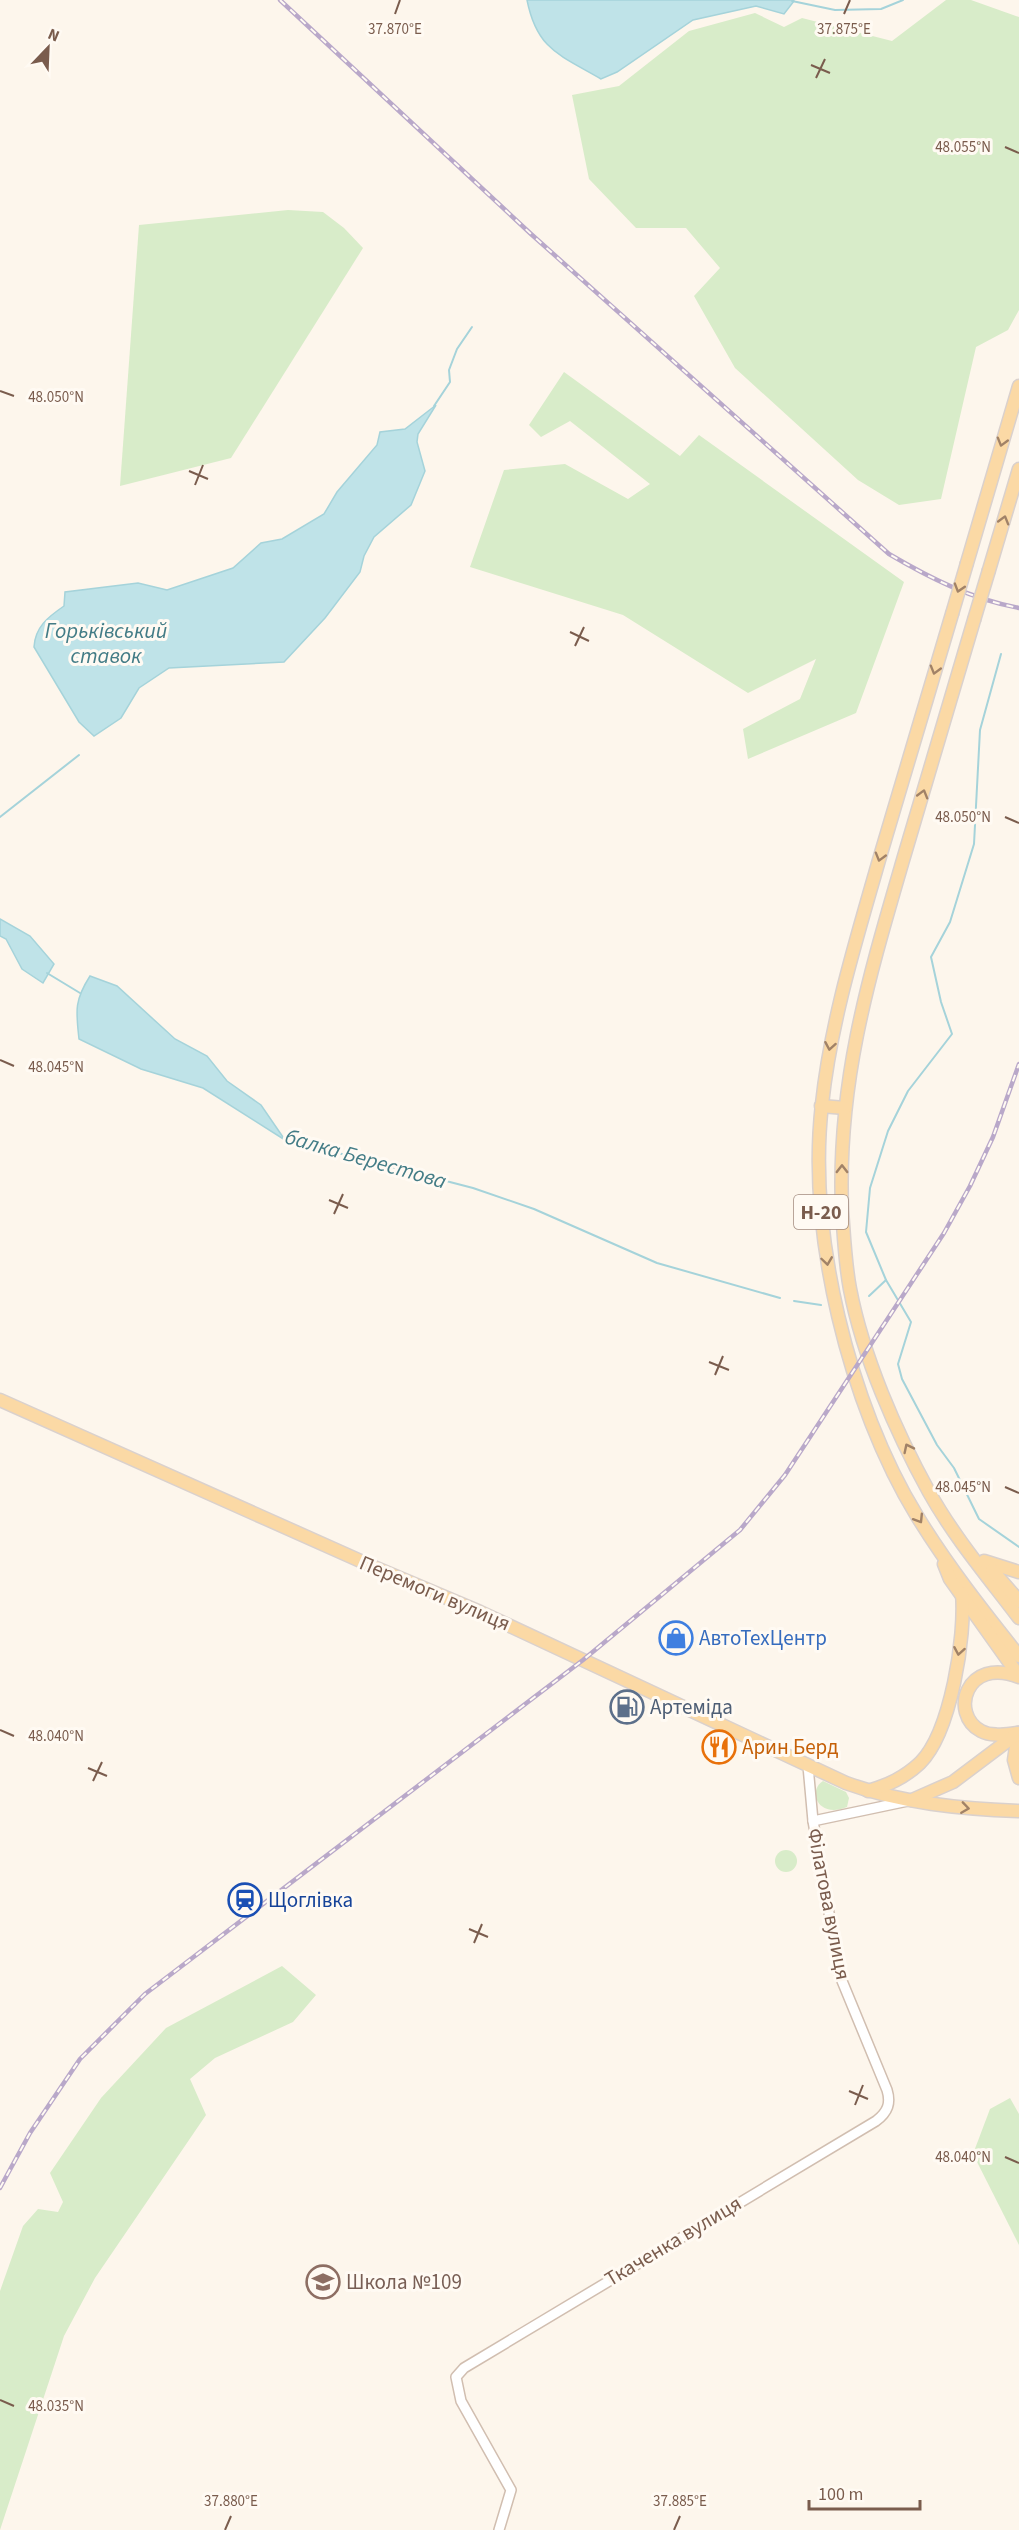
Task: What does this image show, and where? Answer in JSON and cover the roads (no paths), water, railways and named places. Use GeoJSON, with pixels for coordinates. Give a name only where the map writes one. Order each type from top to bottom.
{"type":"FeatureCollection","features":[{"type":"Feature","properties":{"kind":"main road","name":"Н-20"},"geometry":{"type":"LineString","coordinates":[[1019,386],[853,951],[832,1033],[821,1106],[819,1143],[822,1231],[838,1316],[863,1397],[893,1473],[938,1549],[1019,1656]]}},
{"type":"Feature","properties":{"kind":"main road","name":"Н-20"},"geometry":{"type":"LineString","coordinates":[[1019,469],[866,989],[857,1029],[845,1108],[842,1167],[847,1272],[858,1321],[896,1425],[929,1492],[970,1553],[1019,1618]]}},
{"type":"Feature","properties":{"kind":"main road"},"geometry":{"type":"LineString","coordinates":[[821,1106],[845,1108]]}},
{"type":"Feature","properties":{"kind":"main road","name":"Перемоги вулиця"},"geometry":{"type":"LineString","coordinates":[[0,1400],[480,1612],[808,1766],[867,1791],[910,1801],[979,1810],[1019,1811]]}},
{"type":"Feature","properties":{"kind":"main road"},"geometry":{"type":"LineString","coordinates":[[938,1549],[950,1579],[1019,1677]]}},
{"type":"Feature","properties":{"kind":"main road"},"geometry":{"type":"LineString","coordinates":[[970,1553],[984,1561],[1019,1572]]}},
{"type":"Feature","properties":{"kind":"main road"},"geometry":{"type":"LineString","coordinates":[[984,1561],[1019,1601]]}},
{"type":"Feature","properties":{"kind":"main road"},"geometry":{"type":"LineString","coordinates":[[867,1791],[903,1777],[921,1762],[933,1746],[947,1709],[959,1652],[963,1614],[962,1593]]}},
{"type":"Feature","properties":{"kind":"main road"},"geometry":{"type":"LineString","coordinates":[[1019,1677],[996,1671],[978,1677],[967,1693],[965,1702],[969,1718],[982,1732],[992,1735],[1019,1733]]}},
{"type":"Feature","properties":{"kind":"main road"},"geometry":{"type":"LineString","coordinates":[[1019,1733],[1014,1760],[1019,1778]]}},
{"type":"Feature","properties":{"kind":"main road"},"geometry":{"type":"LineString","coordinates":[[910,1801],[953,1782],[1019,1733]]}},
{"type":"Feature","properties":{"kind":"street","name":"Філатова вулиця"},"geometry":{"type":"LineString","coordinates":[[808,1766],[813,1821],[840,1976],[886,2090],[888,2106]]}},
{"type":"Feature","properties":{"kind":"street"},"geometry":{"type":"LineString","coordinates":[[813,1821],[910,1801]]}},
{"type":"Feature","properties":{"kind":"street","name":"Ткаченка вулиця"},"geometry":{"type":"LineString","coordinates":[[499,2530],[511,2490],[461,2401],[456,2377],[478,2358],[876,2121],[888,2106]]}},
{"type":"Feature","properties":{"kind":"water"},"geometry":{"type":"Polygon","coordinates":[[[527,0],[794,1],[784,14],[756,6],[693,20],[617,72],[601,79],[562,57],[544,41],[531,17],[527,0]]]}},
{"type":"Feature","properties":{"kind":"water","name":"Горьківський ставок"},"geometry":{"type":"Polygon","coordinates":[[[436,405],[418,434],[417,442],[425,471],[411,505],[374,537],[364,556],[360,572],[325,618],[284,662],[169,668],[139,688],[121,718],[94,736],[79,722],[34,647],[43,623],[64,606],[65,592],[138,583],[167,590],[233,568],[261,543],[282,539],[324,514],[337,492],[377,445],[380,432],[405,429],[436,405]]]}},
{"type":"Feature","properties":{"kind":"water"},"geometry":{"type":"Polygon","coordinates":[[[0,919],[30,936],[54,964],[43,983],[22,969],[6,939],[0,936],[0,919]]]}},
{"type":"Feature","properties":{"kind":"water"},"geometry":{"type":"Polygon","coordinates":[[[90,976],[117,986],[175,1039],[207,1056],[227,1081],[261,1105],[285,1140],[203,1088],[141,1069],[79,1039],[77,1006],[81,992],[90,976]]]}},
{"type":"Feature","properties":{"kind":"waterway"},"geometry":{"type":"LineString","coordinates":[[792,1],[835,10],[881,9],[903,0]]}},
{"type":"Feature","properties":{"kind":"waterway"},"geometry":{"type":"LineString","coordinates":[[434,406],[450,382],[449,370],[457,349],[472,327]]}},
{"type":"Feature","properties":{"kind":"waterway","name":"балка Берестова"},"geometry":{"type":"LineString","coordinates":[[1001,654],[980,730],[974,844],[950,922],[931,957],[941,1002],[952,1034],[908,1091],[888,1131],[870,1188],[866,1232],[886,1280],[911,1322],[898,1364],[902,1379],[937,1445],[954,1468],[979,1519],[1019,1547]]}},
{"type":"Feature","properties":{"kind":"waterway"},"geometry":{"type":"LineString","coordinates":[[0,817],[79,755]]}},
{"type":"Feature","properties":{"kind":"waterway","name":"балка Берестова"},"geometry":{"type":"LineString","coordinates":[[47,973],[80,993]]}},
{"type":"Feature","properties":{"kind":"waterway","name":"балка Берестова"},"geometry":{"type":"LineString","coordinates":[[284,1139],[473,1188],[534,1209],[657,1263],[780,1298]]}},
{"type":"Feature","properties":{"kind":"waterway","name":"балка Берестова"},"geometry":{"type":"LineString","coordinates":[[869,1296],[886,1280]]}},
{"type":"Feature","properties":{"kind":"waterway","name":"балка Берестова"},"geometry":{"type":"LineString","coordinates":[[794,1301],[821,1305]]}},
{"type":"Feature","properties":{"kind":"railway"},"geometry":{"type":"LineString","coordinates":[[280,0],[531,234],[889,554],[951,587],[1019,608]]}},
{"type":"Feature","properties":{"kind":"railway"},"geometry":{"type":"LineString","coordinates":[[0,2188],[30,2133],[80,2059],[145,1994],[583,1660],[740,1530],[785,1475],[944,1233],[993,1137],[1019,1064]]}},
{"type":"Feature","properties":{"kind":"place","name":"АвтоТехЦентр"},"geometry":{"type":"Point","coordinates":[676,1638]}},
{"type":"Feature","properties":{"kind":"place","name":"Артеміда"},"geometry":{"type":"Point","coordinates":[627,1707]}},
{"type":"Feature","properties":{"kind":"place","name":"Арин Берд"},"geometry":{"type":"Point","coordinates":[719,1747]}},
{"type":"Feature","properties":{"kind":"place","name":"Щоглівка"},"geometry":{"type":"Point","coordinates":[245,1900]}},
{"type":"Feature","properties":{"kind":"place","name":"Школа №109"},"geometry":{"type":"Point","coordinates":[323,2282]}}]}
